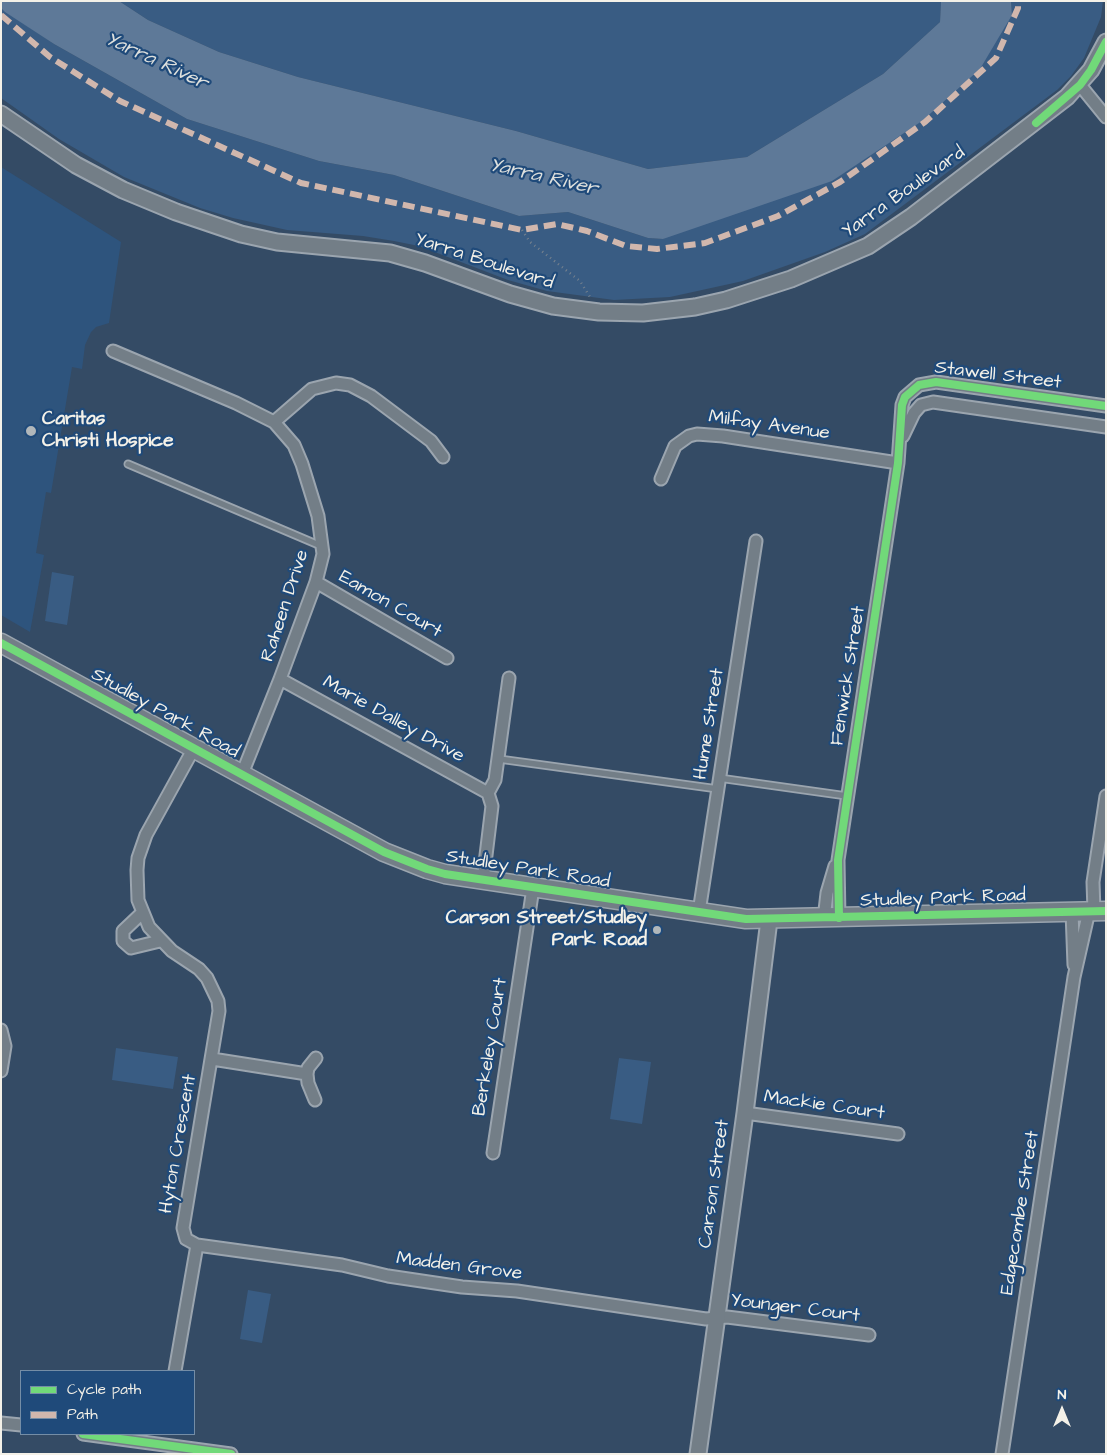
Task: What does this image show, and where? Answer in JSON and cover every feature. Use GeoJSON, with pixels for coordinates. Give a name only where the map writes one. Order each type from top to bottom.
{"type":"FeatureCollection","features":[{"type":"Feature","properties":{"kind":"main road","name":"Yarra Boulevard"},"geometry":{"type":"LineString","coordinates":[[1,114],[60,155],[123,190],[233,231],[277,242],[390,253],[425,262],[510,294],[553,306],[599,312],[643,313],[686,308],[726,300],[791,279],[847,256],[912,217],[1036,123],[1080,85],[1091,70],[1106,42]]}},
{"type":"Feature","properties":{"kind":"main road","name":"Studley Park Road"},"geometry":{"type":"LineString","coordinates":[[1,643],[405,862],[445,874],[699,912],[769,920],[1090,911]]}},
{"type":"Feature","properties":{"kind":"main road","name":"Carson Street"},"geometry":{"type":"LineString","coordinates":[[698,1454],[745,1113],[769,920]]}},
{"type":"Feature","properties":{"kind":"street"},"geometry":{"type":"LineString","coordinates":[[1080,85],[1106,117]]}},
{"type":"Feature","properties":{"kind":"street","name":"Raheen Drive"},"geometry":{"type":"LineString","coordinates":[[113,350],[236,403],[274,422],[294,445],[318,516],[323,547],[322,563],[280,679],[242,774]]}},
{"type":"Feature","properties":{"kind":"street","name":"Stawell Street"},"geometry":{"type":"LineString","coordinates":[[901,440],[902,405],[912,389],[926,382],[1106,406]]}},
{"type":"Feature","properties":{"kind":"street"},"geometry":{"type":"LineString","coordinates":[[274,422],[312,389],[336,383],[350,384],[371,396],[430,441],[443,457]]}},
{"type":"Feature","properties":{"kind":"street","name":"Stawell Street"},"geometry":{"type":"LineString","coordinates":[[901,440],[920,405],[933,402],[1106,427]]}},
{"type":"Feature","properties":{"kind":"street","name":"Milfay Avenue"},"geometry":{"type":"LineString","coordinates":[[661,479],[675,446],[688,436],[697,434],[898,462]]}},
{"type":"Feature","properties":{"kind":"street","name":"Fenwick Street"},"geometry":{"type":"LineString","coordinates":[[831,918],[830,882],[838,860],[901,440]]}},
{"type":"Feature","properties":{"kind":"street","name":"Hume Street"},"geometry":{"type":"LineString","coordinates":[[699,912],[756,541]]}},
{"type":"Feature","properties":{"kind":"street","name":"Eamon Court"},"geometry":{"type":"LineString","coordinates":[[316,582],[447,658]]}},
{"type":"Feature","properties":{"kind":"street"},"geometry":{"type":"LineString","coordinates":[[483,880],[492,806],[488,793],[495,780],[499,759],[509,678]]}},
{"type":"Feature","properties":{"kind":"street","name":"Marie Dalley Drive"},"geometry":{"type":"LineString","coordinates":[[280,679],[488,793]]}},
{"type":"Feature","properties":{"kind":"street","name":"Hyton Crescent"},"geometry":{"type":"LineString","coordinates":[[194,748],[141,846],[138,858],[137,885],[142,912],[149,927],[160,941],[199,969],[213,989],[219,1010],[183,1228],[186,1239],[197,1245]]}},
{"type":"Feature","properties":{"kind":"street"},"geometry":{"type":"LineString","coordinates":[[1090,911],[1106,796]]}},
{"type":"Feature","properties":{"kind":"street","name":"Berkeley Court"},"geometry":{"type":"LineString","coordinates":[[493,1153],[533,888]]}},
{"type":"Feature","properties":{"kind":"street","name":"Edgecombe Street"},"geometry":{"type":"LineString","coordinates":[[1074,976],[1090,911]]}},
{"type":"Feature","properties":{"kind":"street","name":"Edgecombe Street"},"geometry":{"type":"LineString","coordinates":[[1002,1454],[1074,976],[1090,911]]}},
{"type":"Feature","properties":{"kind":"street"},"geometry":{"type":"LineString","coordinates":[[142,912],[123,931],[123,941],[131,948],[160,941]]}},
{"type":"Feature","properties":{"kind":"street"},"geometry":{"type":"LineString","coordinates":[[1,1072],[5,1046],[2,1031]]}},
{"type":"Feature","properties":{"kind":"street"},"geometry":{"type":"LineString","coordinates":[[315,1100],[308,1083],[307,1074],[308,1068],[316,1058]]}},
{"type":"Feature","properties":{"kind":"street"},"geometry":{"type":"LineString","coordinates":[[212,1059],[307,1074]]}},
{"type":"Feature","properties":{"kind":"street","name":"Mackie Court"},"geometry":{"type":"LineString","coordinates":[[745,1113],[898,1134]]}},
{"type":"Feature","properties":{"kind":"street"},"geometry":{"type":"LineString","coordinates":[[174,1370],[197,1245]]}},
{"type":"Feature","properties":{"kind":"street","name":"Madden Grove"},"geometry":{"type":"LineString","coordinates":[[197,1245],[342,1265],[395,1277],[462,1287],[497,1289],[706,1319],[717,1318]]}},
{"type":"Feature","properties":{"kind":"street","name":"Younger Court"},"geometry":{"type":"LineString","coordinates":[[717,1318],[727,1317],[869,1335]]}},
{"type":"Feature","properties":{"kind":"street"},"geometry":{"type":"LineString","coordinates":[[1,1423],[20,1425]]}},
{"type":"Feature","properties":{"kind":"street"},"geometry":{"type":"LineString","coordinates":[[100,1435],[163,1439],[231,1454]]}},
{"type":"Feature","properties":{"kind":"lane"},"geometry":{"type":"LineString","coordinates":[[128,464],[323,547]]}},
{"type":"Feature","properties":{"kind":"lane"},"geometry":{"type":"LineString","coordinates":[[499,759],[718,784],[847,796]]}},
{"type":"Feature","properties":{"kind":"path"},"geometry":{"type":"LineString","coordinates":[[522,230],[530,242],[580,281],[590,296]]}},
{"type":"Feature","properties":{"kind":"shaded area"},"geometry":{"type":"Polygon","coordinates":[[[119,1],[941,1],[940,22],[883,74],[747,157],[648,169],[516,131],[298,77],[219,52],[148,20],[119,1]]]}},
{"type":"Feature","properties":{"kind":"shaded area"},"geometry":{"type":"Polygon","coordinates":[[[1011,1],[1103,1],[1101,17],[1084,58],[1071,76],[1057,90],[865,234],[825,252],[743,281],[670,297],[614,300],[547,291],[508,280],[419,246],[363,236],[287,230],[233,218],[200,208],[124,177],[59,139],[1,98],[1,8],[54,44],[187,119],[319,161],[394,175],[519,216],[568,212],[648,238],[663,239],[1012,15],[1011,1]]]}},
{"type":"Feature","properties":{"kind":"shaded area","name":"Caritas Christi Hospice"},"geometry":{"type":"Polygon","coordinates":[[[1,167],[121,242],[109,323],[96,327],[91,332],[85,345],[82,369],[72,367],[51,493],[46,492],[36,553],[44,555],[30,632],[1,615],[1,167]]]}},
{"type":"Feature","properties":{"kind":"shaded area"},"geometry":{"type":"Polygon","coordinates":[[[52,572],[74,576],[67,625],[45,621],[52,572]]]}},
{"type":"Feature","properties":{"kind":"shaded area"},"geometry":{"type":"Polygon","coordinates":[[[116,1048],[178,1057],[173,1089],[112,1080],[116,1048]]]}},
{"type":"Feature","properties":{"kind":"shaded area"},"geometry":{"type":"Polygon","coordinates":[[[619,1058],[651,1062],[642,1124],[610,1119],[619,1058]]]}},
{"type":"Feature","properties":{"kind":"shaded area"},"geometry":{"type":"Polygon","coordinates":[[[248,1290],[271,1294],[262,1343],[240,1339],[248,1290]]]}},
{"type":"Feature","properties":{"kind":"water","name":"Yarra River"},"geometry":{"type":"Polygon","coordinates":[[[1,1],[119,1],[148,20],[219,52],[298,77],[516,131],[648,169],[747,157],[883,74],[940,22],[941,1],[1011,1],[1012,15],[980,69],[922,121],[832,181],[663,239],[648,238],[568,212],[519,216],[394,175],[319,161],[187,119],[54,44],[5,12],[1,8],[1,1]]]}},
{"type":"Feature","properties":{"kind":"marked path"},"geometry":{"type":"LineString","coordinates":[[1,15],[50,57],[120,101],[301,183],[522,230],[557,224],[587,231],[626,246],[657,249],[705,243],[778,216],[840,182],[925,122],[996,58],[1018,8],[1018,1]]}},
{"type":"Feature","properties":{"kind":"cycle path"},"geometry":{"type":"LineString","coordinates":[[1036,123],[1080,85],[1091,70],[1106,42]]}},
{"type":"Feature","properties":{"kind":"cycle path"},"geometry":{"type":"LineString","coordinates":[[839,918],[838,860],[898,463],[902,405],[905,397],[919,385],[936,382],[1106,406]]}},
{"type":"Feature","properties":{"kind":"cycle path"},"geometry":{"type":"LineString","coordinates":[[1,643],[384,852],[445,874],[746,919],[1106,911]]}},
{"type":"Feature","properties":{"kind":"cycle path"},"geometry":{"type":"LineString","coordinates":[[90,1435],[231,1454]]}},
{"type":"Feature","properties":{"kind":"place","name":"Caritas Christi Hospice"},"geometry":{"type":"Point","coordinates":[31,431]}},
{"type":"Feature","properties":{"kind":"place","name":"Carson Street/Studley Park Road"},"geometry":{"type":"Point","coordinates":[657,930]}}]}
